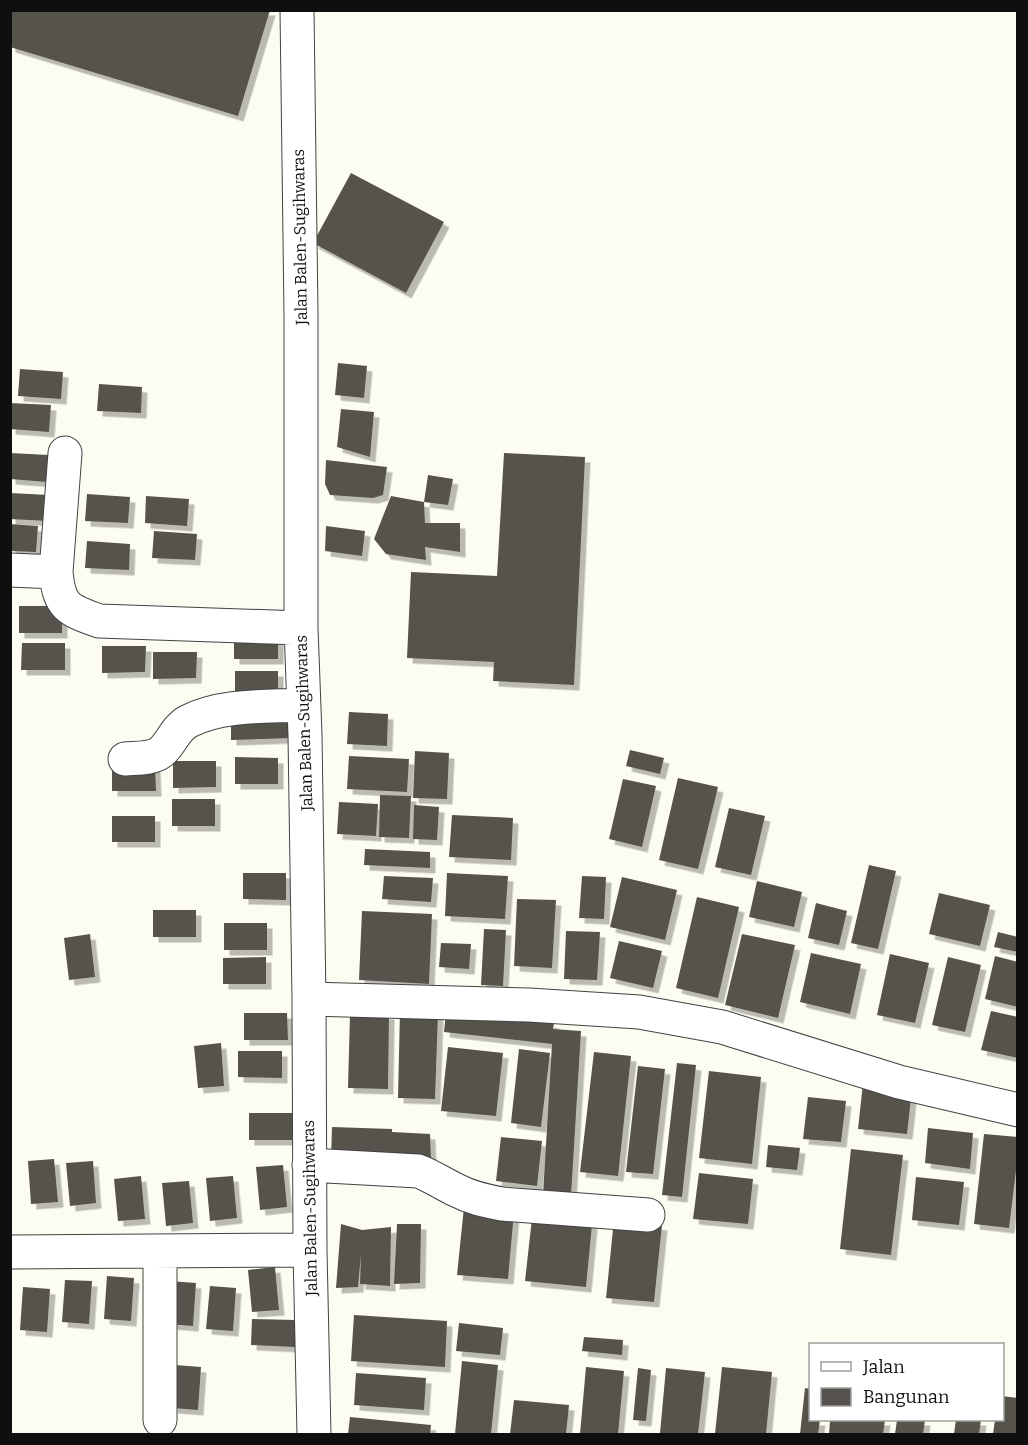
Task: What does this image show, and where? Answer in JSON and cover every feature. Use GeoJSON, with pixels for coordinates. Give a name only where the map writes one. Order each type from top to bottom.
{"type":"FeatureCollection","features":[{"type":"Feature","properties":{"kind":"street","name":"Jalan Balen-Sugihwaras"},"geometry":{"type":"LineString","coordinates":[[297,10],[301,258],[301,628],[309,999],[309,1165],[314,1434]]}},
{"type":"Feature","properties":{"kind":"street"},"geometry":{"type":"LineString","coordinates":[[65,453],[56,572],[58,589],[67,606],[74,612],[99,621],[301,628]]}},
{"type":"Feature","properties":{"kind":"street"},"geometry":{"type":"LineString","coordinates":[[10,570],[56,572]]}},
{"type":"Feature","properties":{"kind":"street"},"geometry":{"type":"LineString","coordinates":[[125,759],[155,755],[162,751],[176,730],[186,722],[204,715],[246,708],[303,705]]}},
{"type":"Feature","properties":{"kind":"street"},"geometry":{"type":"LineString","coordinates":[[309,999],[406,1000],[639,1012],[722,1027],[899,1082],[1017,1110]]}},
{"type":"Feature","properties":{"kind":"street"},"geometry":{"type":"LineString","coordinates":[[309,1165],[418,1172],[434,1177],[455,1190],[481,1200],[502,1204],[648,1215]]}},
{"type":"Feature","properties":{"kind":"street"},"geometry":{"type":"LineString","coordinates":[[10,1252],[310,1250]]}},
{"type":"Feature","properties":{"kind":"street"},"geometry":{"type":"LineString","coordinates":[[160,1251],[160,1420]]}},
{"type":"Feature","properties":{"kind":"building"},"geometry":{"type":"Polygon","coordinates":[[[10,10],[270,10],[238,116],[10,47],[10,10]]]}},
{"type":"Feature","properties":{"kind":"building"},"geometry":{"type":"Polygon","coordinates":[[[351,173],[444,222],[406,293],[313,243],[351,173]]]}},
{"type":"Feature","properties":{"kind":"building"},"geometry":{"type":"Polygon","coordinates":[[[338,363],[367,366],[364,398],[335,395],[338,363]]]}},
{"type":"Feature","properties":{"kind":"building"},"geometry":{"type":"Polygon","coordinates":[[[20,369],[63,372],[61,399],[18,396],[20,369]]]}},
{"type":"Feature","properties":{"kind":"building"},"geometry":{"type":"Polygon","coordinates":[[[99,384],[142,387],[141,413],[97,411],[99,384]]]}},
{"type":"Feature","properties":{"kind":"building"},"geometry":{"type":"Polygon","coordinates":[[[10,403],[51,405],[49,432],[10,429],[10,403]]]}},
{"type":"Feature","properties":{"kind":"building"},"geometry":{"type":"Polygon","coordinates":[[[341,409],[374,412],[370,457],[337,447],[341,409]]]}},
{"type":"Feature","properties":{"kind":"building"},"geometry":{"type":"Polygon","coordinates":[[[10,453],[49,455],[47,482],[10,479],[10,453]]]}},
{"type":"Feature","properties":{"kind":"building"},"geometry":{"type":"Polygon","coordinates":[[[504,453],[585,457],[574,685],[493,681],[494,662],[407,658],[411,572],[497,576],[504,453]]]}},
{"type":"Feature","properties":{"kind":"building"},"geometry":{"type":"Polygon","coordinates":[[[326,460],[387,467],[383,495],[373,498],[330,495],[325,484],[326,460]]]}},
{"type":"Feature","properties":{"kind":"building"},"geometry":{"type":"Polygon","coordinates":[[[428,475],[453,479],[448,505],[424,502],[428,475]]]}},
{"type":"Feature","properties":{"kind":"building"},"geometry":{"type":"Polygon","coordinates":[[[10,493],[49,495],[48,521],[10,519],[10,493]]]}},
{"type":"Feature","properties":{"kind":"building"},"geometry":{"type":"Polygon","coordinates":[[[87,494],[130,497],[128,523],[85,521],[87,494]]]}},
{"type":"Feature","properties":{"kind":"building"},"geometry":{"type":"Polygon","coordinates":[[[146,496],[189,499],[187,526],[145,523],[146,496]]]}},
{"type":"Feature","properties":{"kind":"building"},"geometry":{"type":"Polygon","coordinates":[[[391,496],[424,502],[425,523],[460,523],[460,552],[425,547],[426,560],[386,554],[374,539],[391,496]]]}},
{"type":"Feature","properties":{"kind":"building"},"geometry":{"type":"Polygon","coordinates":[[[10,524],[38,526],[36,552],[10,551],[10,524]]]}},
{"type":"Feature","properties":{"kind":"building"},"geometry":{"type":"Polygon","coordinates":[[[326,526],[365,531],[362,556],[325,551],[326,526]]]}},
{"type":"Feature","properties":{"kind":"building"},"geometry":{"type":"Polygon","coordinates":[[[154,531],[197,534],[195,560],[152,558],[154,531]]]}},
{"type":"Feature","properties":{"kind":"building"},"geometry":{"type":"Polygon","coordinates":[[[87,541],[130,544],[129,570],[85,568],[87,541]]]}},
{"type":"Feature","properties":{"kind":"building"},"geometry":{"type":"Polygon","coordinates":[[[19,606],[62,606],[62,633],[19,633],[19,606]]]}},
{"type":"Feature","properties":{"kind":"building"},"geometry":{"type":"Polygon","coordinates":[[[234,632],[278,632],[278,659],[234,659],[234,632]]]}},
{"type":"Feature","properties":{"kind":"building"},"geometry":{"type":"Polygon","coordinates":[[[22,643],[65,643],[65,670],[21,670],[22,643]]]}},
{"type":"Feature","properties":{"kind":"building"},"geometry":{"type":"Polygon","coordinates":[[[102,646],[146,646],[145,672],[102,673],[102,646]]]}},
{"type":"Feature","properties":{"kind":"building"},"geometry":{"type":"Polygon","coordinates":[[[153,652],[197,652],[196,678],[153,679],[153,652]]]}},
{"type":"Feature","properties":{"kind":"building"},"geometry":{"type":"Polygon","coordinates":[[[235,671],[278,671],[278,697],[235,698],[235,671]]]}},
{"type":"Feature","properties":{"kind":"building"},"geometry":{"type":"Polygon","coordinates":[[[349,712],[388,714],[387,746],[347,744],[349,712]]]}},
{"type":"Feature","properties":{"kind":"building"},"geometry":{"type":"Polygon","coordinates":[[[231,713],[293,713],[292,738],[231,740],[231,713]]]}},
{"type":"Feature","properties":{"kind":"building"},"geometry":{"type":"Polygon","coordinates":[[[630,750],[664,758],[660,774],[626,766],[630,750]]]}},
{"type":"Feature","properties":{"kind":"building"},"geometry":{"type":"Polygon","coordinates":[[[415,751],[449,753],[447,799],[413,798],[415,751]]]}},
{"type":"Feature","properties":{"kind":"building"},"geometry":{"type":"Polygon","coordinates":[[[349,756],[409,759],[407,792],[347,789],[349,756]]]}},
{"type":"Feature","properties":{"kind":"building"},"geometry":{"type":"Polygon","coordinates":[[[235,757],[278,758],[278,784],[235,784],[235,757]]]}},
{"type":"Feature","properties":{"kind":"building"},"geometry":{"type":"Polygon","coordinates":[[[173,761],[216,761],[216,787],[173,788],[173,761]]]}},
{"type":"Feature","properties":{"kind":"building"},"geometry":{"type":"Polygon","coordinates":[[[112,764],[155,764],[156,791],[112,791],[112,764]]]}},
{"type":"Feature","properties":{"kind":"building"},"geometry":{"type":"Polygon","coordinates":[[[678,778],[718,787],[698,869],[659,860],[678,778]]]}},
{"type":"Feature","properties":{"kind":"building"},"geometry":{"type":"Polygon","coordinates":[[[623,779],[656,786],[642,847],[609,839],[623,779]]]}},
{"type":"Feature","properties":{"kind":"building"},"geometry":{"type":"Polygon","coordinates":[[[380,795],[411,796],[409,838],[379,837],[380,795]]]}},
{"type":"Feature","properties":{"kind":"building"},"geometry":{"type":"Polygon","coordinates":[[[172,799],[215,799],[215,826],[172,826],[172,799]]]}},
{"type":"Feature","properties":{"kind":"building"},"geometry":{"type":"Polygon","coordinates":[[[339,802],[378,804],[376,836],[337,834],[339,802]]]}},
{"type":"Feature","properties":{"kind":"building"},"geometry":{"type":"Polygon","coordinates":[[[414,805],[439,807],[437,840],[413,839],[414,805]]]}},
{"type":"Feature","properties":{"kind":"building"},"geometry":{"type":"Polygon","coordinates":[[[729,808],[765,816],[751,875],[715,867],[729,808]]]}},
{"type":"Feature","properties":{"kind":"building"},"geometry":{"type":"Polygon","coordinates":[[[452,815],[513,818],[511,860],[449,857],[452,815]]]}},
{"type":"Feature","properties":{"kind":"building"},"geometry":{"type":"Polygon","coordinates":[[[112,816],[155,816],[155,842],[112,842],[112,816]]]}},
{"type":"Feature","properties":{"kind":"building"},"geometry":{"type":"Polygon","coordinates":[[[365,849],[430,852],[430,868],[364,865],[365,849]]]}},
{"type":"Feature","properties":{"kind":"building"},"geometry":{"type":"Polygon","coordinates":[[[869,865],[896,871],[878,949],[851,943],[869,865]]]}},
{"type":"Feature","properties":{"kind":"building"},"geometry":{"type":"Polygon","coordinates":[[[243,873],[286,873],[286,900],[243,899],[243,873]]]}},
{"type":"Feature","properties":{"kind":"building"},"geometry":{"type":"Polygon","coordinates":[[[447,873],[508,876],[505,919],[445,916],[447,873]]]}},
{"type":"Feature","properties":{"kind":"building"},"geometry":{"type":"Polygon","coordinates":[[[384,876],[433,878],[431,902],[382,899],[384,876]]]}},
{"type":"Feature","properties":{"kind":"building"},"geometry":{"type":"Polygon","coordinates":[[[582,876],[606,877],[604,919],[579,918],[582,876]]]}},
{"type":"Feature","properties":{"kind":"building"},"geometry":{"type":"Polygon","coordinates":[[[622,877],[677,890],[665,940],[610,927],[622,877]]]}},
{"type":"Feature","properties":{"kind":"building"},"geometry":{"type":"Polygon","coordinates":[[[757,881],[802,892],[794,927],[749,917],[757,881]]]}},
{"type":"Feature","properties":{"kind":"building"},"geometry":{"type":"Polygon","coordinates":[[[939,893],[990,905],[980,946],[929,934],[939,893]]]}},
{"type":"Feature","properties":{"kind":"building"},"geometry":{"type":"Polygon","coordinates":[[[697,897],[739,907],[718,998],[676,988],[697,897]]]}},
{"type":"Feature","properties":{"kind":"building"},"geometry":{"type":"Polygon","coordinates":[[[517,899],[556,900],[552,968],[514,966],[517,899]]]}},
{"type":"Feature","properties":{"kind":"building"},"geometry":{"type":"Polygon","coordinates":[[[816,903],[847,911],[839,945],[808,938],[816,903]]]}},
{"type":"Feature","properties":{"kind":"building"},"geometry":{"type":"Polygon","coordinates":[[[153,910],[196,910],[196,937],[153,937],[153,910]]]}},
{"type":"Feature","properties":{"kind":"building"},"geometry":{"type":"Polygon","coordinates":[[[362,911],[432,914],[429,984],[359,980],[362,911]]]}},
{"type":"Feature","properties":{"kind":"building"},"geometry":{"type":"Polygon","coordinates":[[[224,923],[267,923],[267,950],[224,950],[224,923]]]}},
{"type":"Feature","properties":{"kind":"building"},"geometry":{"type":"Polygon","coordinates":[[[484,929],[506,930],[503,986],[481,985],[484,929]]]}},
{"type":"Feature","properties":{"kind":"building"},"geometry":{"type":"Polygon","coordinates":[[[566,931],[600,932],[597,980],[564,979],[566,931]]]}},
{"type":"Feature","properties":{"kind":"building"},"geometry":{"type":"Polygon","coordinates":[[[998,932],[1018,937],[1018,952],[994,947],[998,932]]]}},
{"type":"Feature","properties":{"kind":"building"},"geometry":{"type":"Polygon","coordinates":[[[90,934],[95,977],[69,980],[64,938],[90,934]]]}},
{"type":"Feature","properties":{"kind":"building"},"geometry":{"type":"Polygon","coordinates":[[[742,934],[795,945],[778,1018],[725,1005],[742,934]]]}},
{"type":"Feature","properties":{"kind":"building"},"geometry":{"type":"Polygon","coordinates":[[[619,941],[662,951],[653,988],[610,978],[619,941]]]}},
{"type":"Feature","properties":{"kind":"building"},"geometry":{"type":"Polygon","coordinates":[[[441,943],[471,944],[469,969],[439,967],[441,943]]]}},
{"type":"Feature","properties":{"kind":"building"},"geometry":{"type":"Polygon","coordinates":[[[811,953],[861,964],[850,1014],[800,1002],[811,953]]]}},
{"type":"Feature","properties":{"kind":"building"},"geometry":{"type":"Polygon","coordinates":[[[890,954],[929,963],[915,1023],[877,1015],[890,954]]]}},
{"type":"Feature","properties":{"kind":"building"},"geometry":{"type":"Polygon","coordinates":[[[995,956],[1018,962],[1018,1007],[985,999],[995,956]]]}},
{"type":"Feature","properties":{"kind":"building"},"geometry":{"type":"Polygon","coordinates":[[[266,957],[266,984],[223,984],[223,958],[266,957]]]}},
{"type":"Feature","properties":{"kind":"building"},"geometry":{"type":"Polygon","coordinates":[[[948,957],[981,965],[965,1032],[932,1025],[948,957]]]}},
{"type":"Feature","properties":{"kind":"building"},"geometry":{"type":"Polygon","coordinates":[[[400,1011],[438,1013],[435,1099],[398,1098],[400,1011]]]}},
{"type":"Feature","properties":{"kind":"building"},"geometry":{"type":"Polygon","coordinates":[[[991,1011],[1018,1017],[1018,1058],[981,1050],[991,1011]]]}},
{"type":"Feature","properties":{"kind":"building"},"geometry":{"type":"Polygon","coordinates":[[[446,1012],[554,1023],[553,1029],[581,1031],[571,1196],[543,1195],[552,1044],[444,1032],[446,1012]]]}},
{"type":"Feature","properties":{"kind":"building"},"geometry":{"type":"Polygon","coordinates":[[[244,1013],[287,1013],[288,1040],[244,1040],[244,1013]]]}},
{"type":"Feature","properties":{"kind":"building"},"geometry":{"type":"Polygon","coordinates":[[[350,1014],[389,1014],[388,1089],[348,1088],[350,1014]]]}},
{"type":"Feature","properties":{"kind":"building"},"geometry":{"type":"Polygon","coordinates":[[[221,1043],[224,1086],[198,1088],[194,1046],[221,1043]]]}},
{"type":"Feature","properties":{"kind":"building"},"geometry":{"type":"Polygon","coordinates":[[[448,1047],[503,1053],[496,1116],[441,1111],[448,1047]]]}},
{"type":"Feature","properties":{"kind":"building"},"geometry":{"type":"Polygon","coordinates":[[[519,1049],[550,1053],[541,1127],[511,1123],[519,1049]]]}},
{"type":"Feature","properties":{"kind":"building"},"geometry":{"type":"Polygon","coordinates":[[[238,1051],[282,1051],[282,1078],[238,1077],[238,1051]]]}},
{"type":"Feature","properties":{"kind":"building"},"geometry":{"type":"Polygon","coordinates":[[[594,1052],[631,1056],[618,1176],[580,1172],[594,1052]]]}},
{"type":"Feature","properties":{"kind":"building"},"geometry":{"type":"Polygon","coordinates":[[[677,1063],[696,1065],[682,1197],[662,1195],[677,1063]]]}},
{"type":"Feature","properties":{"kind":"building"},"geometry":{"type":"Polygon","coordinates":[[[638,1066],[665,1069],[653,1174],[626,1172],[638,1066]]]}},
{"type":"Feature","properties":{"kind":"building"},"geometry":{"type":"Polygon","coordinates":[[[709,1071],[761,1077],[752,1164],[699,1158],[709,1071]]]}},
{"type":"Feature","properties":{"kind":"building"},"geometry":{"type":"Polygon","coordinates":[[[863,1083],[912,1089],[907,1134],[858,1129],[863,1083]]]}},
{"type":"Feature","properties":{"kind":"building"},"geometry":{"type":"Polygon","coordinates":[[[808,1097],[846,1101],[841,1142],[803,1139],[808,1097]]]}},
{"type":"Feature","properties":{"kind":"building"},"geometry":{"type":"Polygon","coordinates":[[[249,1113],[292,1113],[292,1140],[249,1140],[249,1113]]]}},
{"type":"Feature","properties":{"kind":"building"},"geometry":{"type":"Polygon","coordinates":[[[332,1127],[392,1129],[392,1132],[430,1134],[431,1162],[331,1159],[332,1127]]]}},
{"type":"Feature","properties":{"kind":"building"},"geometry":{"type":"Polygon","coordinates":[[[928,1128],[973,1133],[970,1169],[925,1163],[928,1128]]]}},
{"type":"Feature","properties":{"kind":"building"},"geometry":{"type":"Polygon","coordinates":[[[984,1134],[1018,1137],[1009,1228],[974,1224],[984,1134]]]}},
{"type":"Feature","properties":{"kind":"building"},"geometry":{"type":"Polygon","coordinates":[[[501,1137],[542,1141],[537,1186],[496,1181],[501,1137]]]}},
{"type":"Feature","properties":{"kind":"building"},"geometry":{"type":"Polygon","coordinates":[[[768,1145],[800,1148],[797,1170],[766,1167],[768,1145]]]}},
{"type":"Feature","properties":{"kind":"building"},"geometry":{"type":"Polygon","coordinates":[[[851,1149],[903,1155],[891,1255],[840,1249],[851,1149]]]}},
{"type":"Feature","properties":{"kind":"building"},"geometry":{"type":"Polygon","coordinates":[[[54,1159],[58,1202],[31,1204],[28,1161],[54,1159]]]}},
{"type":"Feature","properties":{"kind":"building"},"geometry":{"type":"Polygon","coordinates":[[[93,1161],[96,1203],[70,1206],[66,1163],[93,1161]]]}},
{"type":"Feature","properties":{"kind":"building"},"geometry":{"type":"Polygon","coordinates":[[[283,1165],[287,1207],[260,1210],[256,1167],[283,1165]]]}},
{"type":"Feature","properties":{"kind":"building"},"geometry":{"type":"Polygon","coordinates":[[[699,1173],[753,1179],[748,1224],[693,1219],[699,1173]]]}},
{"type":"Feature","properties":{"kind":"building"},"geometry":{"type":"Polygon","coordinates":[[[141,1176],[145,1219],[118,1221],[114,1179],[141,1176]]]}},
{"type":"Feature","properties":{"kind":"building"},"geometry":{"type":"Polygon","coordinates":[[[233,1176],[237,1218],[210,1221],[206,1178],[233,1176]]]}},
{"type":"Feature","properties":{"kind":"building"},"geometry":{"type":"Polygon","coordinates":[[[916,1177],[964,1182],[959,1225],[912,1220],[916,1177]]]}},
{"type":"Feature","properties":{"kind":"building"},"geometry":{"type":"Polygon","coordinates":[[[189,1181],[193,1223],[166,1226],[162,1183],[189,1181]]]}},
{"type":"Feature","properties":{"kind":"building"},"geometry":{"type":"Polygon","coordinates":[[[464,1207],[514,1212],[508,1279],[457,1275],[464,1207]]]}},
{"type":"Feature","properties":{"kind":"building"},"geometry":{"type":"Polygon","coordinates":[[[533,1209],[593,1214],[586,1287],[525,1281],[533,1209]]]}},
{"type":"Feature","properties":{"kind":"building"},"geometry":{"type":"Polygon","coordinates":[[[614,1220],[662,1225],[654,1302],[606,1298],[614,1220]]]}},
{"type":"Feature","properties":{"kind":"building"},"geometry":{"type":"Polygon","coordinates":[[[341,1224],[362,1230],[391,1227],[390,1286],[360,1284],[361,1254],[358,1287],[336,1288],[341,1224]]]}},
{"type":"Feature","properties":{"kind":"building"},"geometry":{"type":"Polygon","coordinates":[[[397,1224],[421,1224],[420,1283],[394,1284],[397,1224]]]}},
{"type":"Feature","properties":{"kind":"building"},"geometry":{"type":"Polygon","coordinates":[[[275,1267],[279,1310],[252,1312],[248,1270],[275,1267]]]}},
{"type":"Feature","properties":{"kind":"building"},"geometry":{"type":"Polygon","coordinates":[[[107,1276],[134,1278],[131,1321],[104,1319],[107,1276]]]}},
{"type":"Feature","properties":{"kind":"building"},"geometry":{"type":"Polygon","coordinates":[[[65,1280],[92,1281],[89,1324],[62,1322],[65,1280]]]}},
{"type":"Feature","properties":{"kind":"building"},"geometry":{"type":"Polygon","coordinates":[[[169,1281],[196,1283],[193,1326],[167,1324],[169,1281]]]}},
{"type":"Feature","properties":{"kind":"building"},"geometry":{"type":"Polygon","coordinates":[[[210,1286],[236,1288],[233,1331],[206,1329],[210,1286]]]}},
{"type":"Feature","properties":{"kind":"building"},"geometry":{"type":"Polygon","coordinates":[[[23,1287],[50,1289],[47,1332],[20,1330],[23,1287]]]}},
{"type":"Feature","properties":{"kind":"building"},"geometry":{"type":"Polygon","coordinates":[[[354,1315],[447,1321],[445,1367],[351,1361],[354,1315]]]}},
{"type":"Feature","properties":{"kind":"building"},"geometry":{"type":"Polygon","coordinates":[[[252,1319],[296,1320],[295,1347],[251,1345],[252,1319]]]}},
{"type":"Feature","properties":{"kind":"building"},"geometry":{"type":"Polygon","coordinates":[[[459,1323],[503,1328],[500,1355],[456,1351],[459,1323]]]}},
{"type":"Feature","properties":{"kind":"building"},"geometry":{"type":"Polygon","coordinates":[[[584,1337],[623,1340],[622,1355],[582,1351],[584,1337]]]}},
{"type":"Feature","properties":{"kind":"building"},"geometry":{"type":"Polygon","coordinates":[[[462,1361],[498,1365],[491,1434],[455,1434],[462,1361]]]}},
{"type":"Feature","properties":{"kind":"building"},"geometry":{"type":"Polygon","coordinates":[[[175,1365],[201,1367],[198,1410],[172,1408],[175,1365]]]}},
{"type":"Feature","properties":{"kind":"building"},"geometry":{"type":"Polygon","coordinates":[[[586,1367],[624,1371],[618,1434],[580,1434],[586,1367]]]}},
{"type":"Feature","properties":{"kind":"building"},"geometry":{"type":"Polygon","coordinates":[[[722,1367],[772,1372],[766,1434],[715,1434],[722,1367]]]}},
{"type":"Feature","properties":{"kind":"building"},"geometry":{"type":"Polygon","coordinates":[[[638,1368],[651,1370],[646,1421],[633,1420],[638,1368]]]}},
{"type":"Feature","properties":{"kind":"building"},"geometry":{"type":"Polygon","coordinates":[[[666,1368],[705,1372],[698,1434],[660,1433],[666,1368]]]}},
{"type":"Feature","properties":{"kind":"building"},"geometry":{"type":"Polygon","coordinates":[[[356,1373],[426,1378],[424,1410],[354,1405],[356,1373]]]}},
{"type":"Feature","properties":{"kind":"building"},"geometry":{"type":"Polygon","coordinates":[[[805,1388],[809,1389],[809,1421],[820,1421],[818,1434],[800,1434],[805,1388]]]}},
{"type":"Feature","properties":{"kind":"building"},"geometry":{"type":"Polygon","coordinates":[[[1004,1396],[1018,1398],[1018,1434],[993,1434],[995,1421],[1004,1421],[1004,1396]]]}},
{"type":"Feature","properties":{"kind":"building"},"geometry":{"type":"Polygon","coordinates":[[[514,1400],[569,1405],[566,1434],[510,1434],[514,1400]]]}},
{"type":"Feature","properties":{"kind":"building"},"geometry":{"type":"Polygon","coordinates":[[[350,1417],[431,1425],[430,1434],[348,1434],[350,1417]]]}},
{"type":"Feature","properties":{"kind":"building"},"geometry":{"type":"Polygon","coordinates":[[[830,1421],[885,1421],[883,1434],[829,1434],[830,1421]]]}},
{"type":"Feature","properties":{"kind":"building"},"geometry":{"type":"Polygon","coordinates":[[[897,1421],[925,1421],[923,1434],[895,1434],[897,1421]]]}},
{"type":"Feature","properties":{"kind":"building"},"geometry":{"type":"Polygon","coordinates":[[[956,1421],[981,1421],[979,1434],[954,1434],[956,1421]]]}}]}
